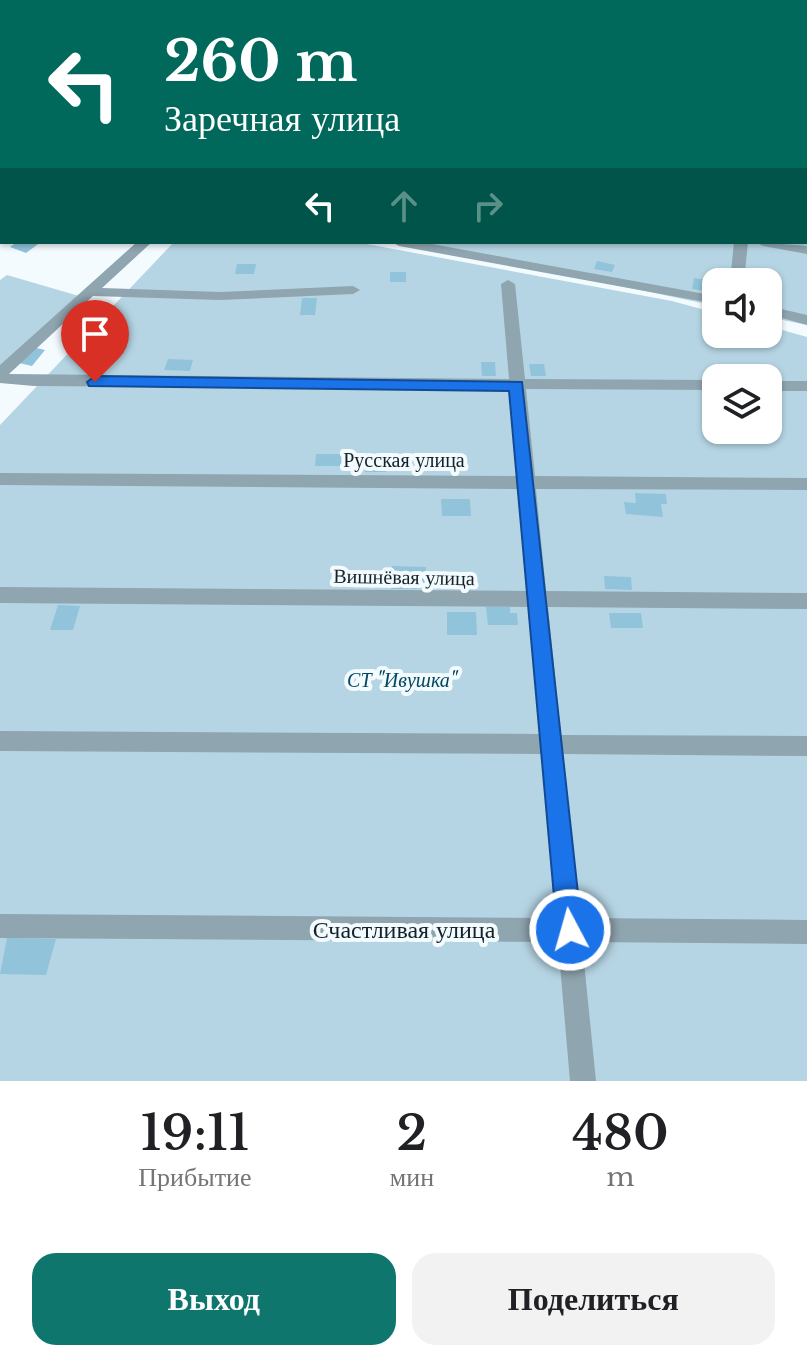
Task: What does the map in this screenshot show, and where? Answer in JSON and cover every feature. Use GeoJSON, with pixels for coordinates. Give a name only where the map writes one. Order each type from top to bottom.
{"type":"FeatureCollection","features":[{"type":"Feature","properties":{"kind":"street"},"geometry":{"type":"LineString","coordinates":[[0,376],[143,244]]}},
{"type":"Feature","properties":{"kind":"street"},"geometry":{"type":"LineString","coordinates":[[411,244],[702,297]]}},
{"type":"Feature","properties":{"kind":"street"},"geometry":{"type":"LineString","coordinates":[[738,268],[741,244]]}},
{"type":"Feature","properties":{"kind":"street"},"geometry":{"type":"LineString","coordinates":[[774,244],[807,250]]}},
{"type":"Feature","properties":{"kind":"street"},"geometry":{"type":"LineString","coordinates":[[508,284],[583,1081]]}},
{"type":"Feature","properties":{"kind":"street"},"geometry":{"type":"LineString","coordinates":[[88,292],[220,296],[353,290]]}},
{"type":"Feature","properties":{"kind":"street"},"geometry":{"type":"LineString","coordinates":[[782,314],[807,320]]}},
{"type":"Feature","properties":{"kind":"street"},"geometry":{"type":"LineString","coordinates":[[0,376],[702,385]]}},
{"type":"Feature","properties":{"kind":"street"},"geometry":{"type":"LineString","coordinates":[[782,386],[807,386]]}},
{"type":"Feature","properties":{"kind":"street","name":"Русская улица"},"geometry":{"type":"LineString","coordinates":[[0,479],[807,484]]}},
{"type":"Feature","properties":{"kind":"street","name":"Вишнёвая улица"},"geometry":{"type":"LineString","coordinates":[[0,595],[807,601]]}},
{"type":"Feature","properties":{"kind":"street"},"geometry":{"type":"LineString","coordinates":[[0,741],[807,746]]}},
{"type":"Feature","properties":{"kind":"street","name":"Счастливая улица"},"geometry":{"type":"LineString","coordinates":[[0,926],[807,932]]}},
{"type":"Feature","properties":{"kind":"green space","name":"СТ \"Ивушка\""},"geometry":{"type":"Polygon","coordinates":[[[172,244],[367,244],[702,309],[702,348],[782,348],[782,330],[807,337],[807,1081],[0,1081],[0,425],[172,244]]]}},
{"type":"Feature","properties":{"kind":"green space"},"geometry":{"type":"Polygon","coordinates":[[[422,244],[807,244],[807,325],[782,320],[782,268],[702,268],[702,303],[422,244]]]}},
{"type":"Feature","properties":{"kind":"green space"},"geometry":{"type":"Polygon","coordinates":[[[7,275],[79,296],[0,369],[0,280],[7,275]]]}},
{"type":"Feature","properties":{"kind":"building"},"geometry":{"type":"Polygon","coordinates":[[[14,244],[38,244],[26,253],[10,247],[14,244]]]}},
{"type":"Feature","properties":{"kind":"building"},"geometry":{"type":"Polygon","coordinates":[[[597,261],[615,265],[612,272],[594,269],[597,261]]]}},
{"type":"Feature","properties":{"kind":"building"},"geometry":{"type":"Polygon","coordinates":[[[237,264],[256,264],[254,274],[235,274],[237,264]]]}},
{"type":"Feature","properties":{"kind":"building"},"geometry":{"type":"Polygon","coordinates":[[[390,272],[406,272],[406,282],[390,282],[390,272]]]}},
{"type":"Feature","properties":{"kind":"building"},"geometry":{"type":"Polygon","coordinates":[[[694,278],[702,279],[702,291],[692,289],[694,278]]]}},
{"type":"Feature","properties":{"kind":"building"},"geometry":{"type":"Polygon","coordinates":[[[302,298],[317,298],[315,315],[300,315],[302,298]]]}},
{"type":"Feature","properties":{"kind":"building"},"geometry":{"type":"Polygon","coordinates":[[[32,347],[45,350],[32,366],[19,363],[32,347]]]}},
{"type":"Feature","properties":{"kind":"building"},"geometry":{"type":"Polygon","coordinates":[[[168,359],[193,360],[190,371],[164,370],[168,359]]]}},
{"type":"Feature","properties":{"kind":"building"},"geometry":{"type":"Polygon","coordinates":[[[481,362],[495,362],[496,376],[482,376],[481,362]]]}},
{"type":"Feature","properties":{"kind":"building"},"geometry":{"type":"Polygon","coordinates":[[[529,364],[544,364],[546,376],[531,376],[529,364]]]}},
{"type":"Feature","properties":{"kind":"building"},"geometry":{"type":"Polygon","coordinates":[[[316,454],[342,454],[341,466],[315,466],[316,454]]]}},
{"type":"Feature","properties":{"kind":"building"},"geometry":{"type":"Polygon","coordinates":[[[366,454],[387,454],[386,472],[365,472],[366,454]]]}},
{"type":"Feature","properties":{"kind":"building"},"geometry":{"type":"Polygon","coordinates":[[[635,493],[666,494],[667,504],[661,504],[663,517],[626,514],[624,502],[636,503],[635,493]]]}},
{"type":"Feature","properties":{"kind":"building"},"geometry":{"type":"Polygon","coordinates":[[[441,499],[470,499],[471,516],[442,516],[441,499]]]}},
{"type":"Feature","properties":{"kind":"building"},"geometry":{"type":"Polygon","coordinates":[[[392,566],[426,567],[426,589],[391,589],[392,566]]]}},
{"type":"Feature","properties":{"kind":"building"},"geometry":{"type":"Polygon","coordinates":[[[604,576],[631,577],[632,590],[605,589],[604,576]]]}},
{"type":"Feature","properties":{"kind":"building"},"geometry":{"type":"Polygon","coordinates":[[[58,605],[80,606],[73,630],[50,630],[58,605]]]}},
{"type":"Feature","properties":{"kind":"building"},"geometry":{"type":"Polygon","coordinates":[[[486,607],[510,607],[510,613],[517,613],[518,625],[488,625],[486,607]]]}},
{"type":"Feature","properties":{"kind":"building"},"geometry":{"type":"Polygon","coordinates":[[[447,612],[476,612],[477,635],[447,635],[447,612]]]}},
{"type":"Feature","properties":{"kind":"building"},"geometry":{"type":"Polygon","coordinates":[[[609,613],[641,613],[643,628],[611,628],[609,613]]]}},
{"type":"Feature","properties":{"kind":"building"},"geometry":{"type":"Polygon","coordinates":[[[7,938],[56,939],[46,975],[0,974],[7,938]]]}},
{"type":"Feature","properties":{"kind":"route"},"geometry":{"type":"LineString","coordinates":[[95,382],[517,385],[570,930]]}}]}
